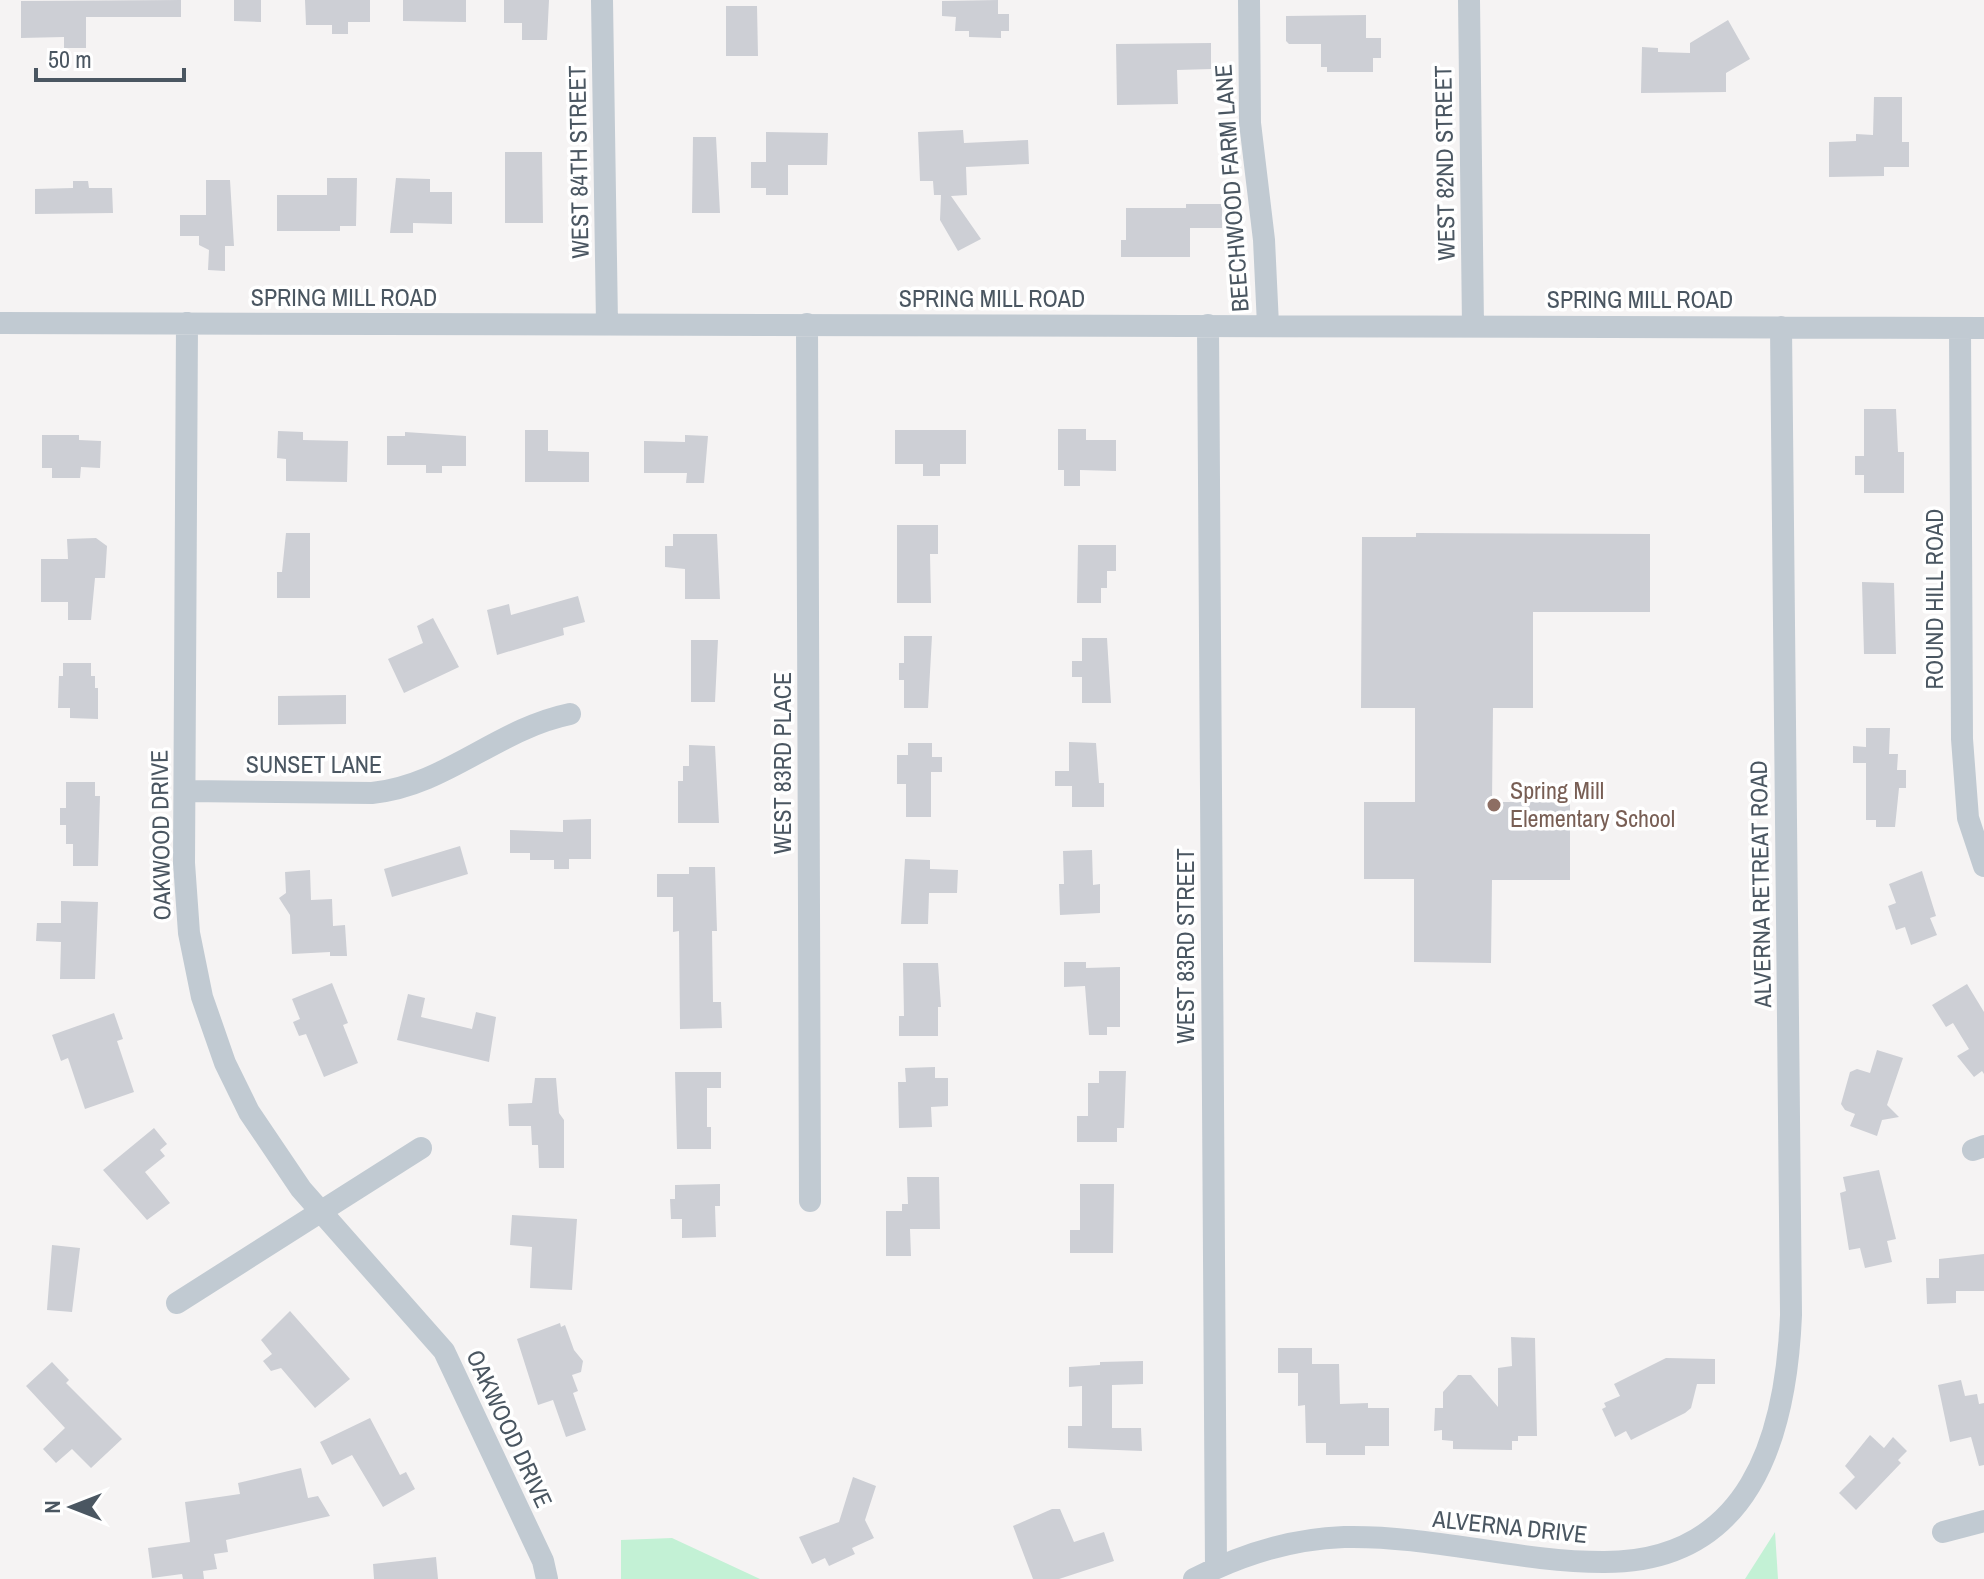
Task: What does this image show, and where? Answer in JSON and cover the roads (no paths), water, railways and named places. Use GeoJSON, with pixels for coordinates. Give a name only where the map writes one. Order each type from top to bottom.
{"type":"FeatureCollection","features":[{"type":"Feature","properties":{"kind":"street","name":"WEST 84TH STREET"},"geometry":{"type":"LineString","coordinates":[[602,0],[607,324]]}},
{"type":"Feature","properties":{"kind":"street","name":"BEECHWOOD FARM LANE"},"geometry":{"type":"LineString","coordinates":[[1249,0],[1250,123],[1264,240],[1268,325]]}},
{"type":"Feature","properties":{"kind":"street","name":"WEST 82ND STREET"},"geometry":{"type":"LineString","coordinates":[[1469,0],[1473,326]]}},
{"type":"Feature","properties":{"kind":"street","name":"SPRING MILL ROAD"},"geometry":{"type":"LineString","coordinates":[[0,323],[1984,328]]}},
{"type":"Feature","properties":{"kind":"street","name":"OAKWOOD DRIVE"},"geometry":{"type":"LineString","coordinates":[[187,323],[186,896],[202,997],[225,1063],[249,1112],[281,1162],[444,1351],[543,1561],[547,1579]]}},
{"type":"Feature","properties":{"kind":"street","name":"WEST 83RD PLACE"},"geometry":{"type":"LineString","coordinates":[[807,324],[810,1201]]}},
{"type":"Feature","properties":{"kind":"street","name":"WEST 83RD STREET"},"geometry":{"type":"LineString","coordinates":[[1208,325],[1216,1568]]}},
{"type":"Feature","properties":{"kind":"street","name":"ALVERNA RETREAT ROAD"},"geometry":{"type":"LineString","coordinates":[[1774,1440],[1790,1358],[1791,1315],[1781,327]]}},
{"type":"Feature","properties":{"kind":"street","name":"ROUND HILL ROAD"},"geometry":{"type":"LineString","coordinates":[[1960,328],[1962,739],[1966,806],[1982,856]]}},
{"type":"Feature","properties":{"kind":"street","name":"SUNSET LANE"},"geometry":{"type":"LineString","coordinates":[[185,791],[390,792],[433,777],[525,726],[570,714]]}},
{"type":"Feature","properties":{"kind":"street"},"geometry":{"type":"LineString","coordinates":[[177,1303],[421,1148]]}},
{"type":"Feature","properties":{"kind":"street","name":"ALVERNA DRIVE"},"geometry":{"type":"LineString","coordinates":[[1194,1579],[1277,1546],[1346,1537],[1595,1562],[1641,1559],[1676,1547],[1715,1524],[1753,1484],[1774,1440]]}},
{"type":"Feature","properties":{"kind":"street"},"geometry":{"type":"LineString","coordinates":[[1943,1532],[1984,1521]]}},
{"type":"Feature","properties":{"kind":"place","name":"Spring Mill Elementary School"},"geometry":{"type":"Point","coordinates":[1494,805]}}]}
